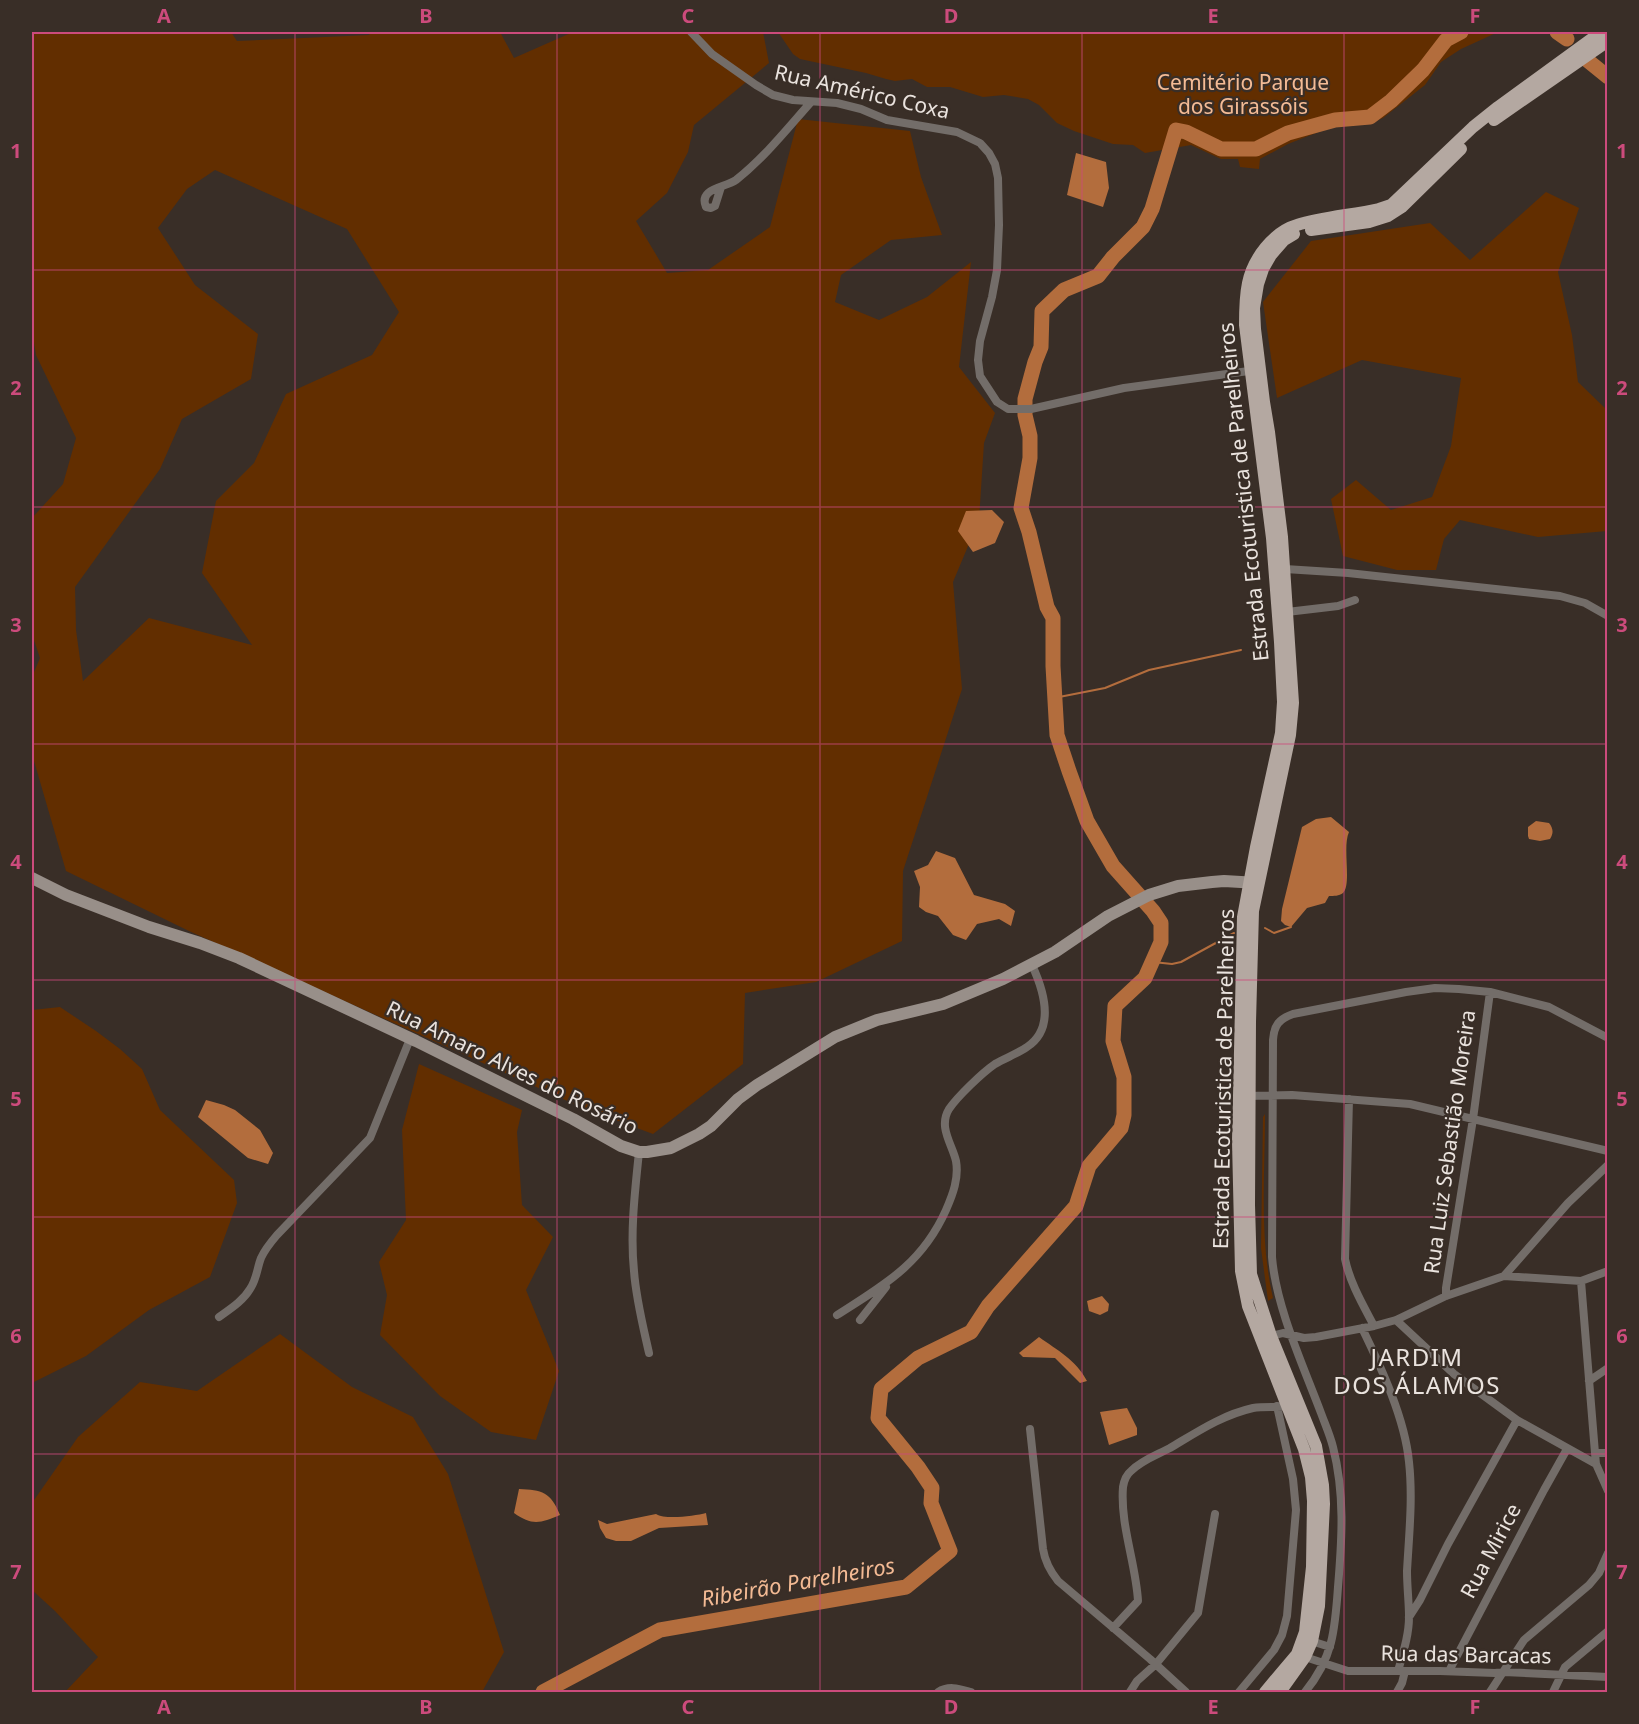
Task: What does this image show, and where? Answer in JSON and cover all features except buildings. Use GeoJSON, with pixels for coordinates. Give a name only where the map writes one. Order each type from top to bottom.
{"type":"FeatureCollection","features":[{"type":"Feature","properties":{"kind":"main road","name":"Estrada Ecoturistica de Parelheiros"},"geometry":{"type":"LineString","coordinates":[[1256,370],[1245,325],[1248,282],[1255,264],[1278,234],[1297,225],[1391,205],[1473,127],[1536,78],[1601,32]]}},
{"type":"Feature","properties":{"kind":"main road","name":"Estrada Ecoturistica de Parelheiros"},"geometry":{"type":"LineString","coordinates":[[1253,882],[1281,733],[1282,682],[1277,537],[1256,370],[1254,308],[1263,268],[1271,255],[1291,235],[1307,230],[1359,224],[1388,216],[1402,207],[1461,148],[1497,118],[1608,41]]}},
{"type":"Feature","properties":{"kind":"main road","name":"Estrada Ecoturistica de Parelheiros"},"geometry":{"type":"LineString","coordinates":[[1277,537],[1285,569],[1293,703],[1290,735],[1243,917],[1241,939],[1244,1096],[1238,1180],[1241,1271],[1248,1306],[1267,1337],[1288,1401],[1310,1447],[1313,1501],[1308,1640],[1280,1692]]}},
{"type":"Feature","properties":{"kind":"main road","name":"Estrada Ecoturistica de Parelheiros"},"geometry":{"type":"LineString","coordinates":[[1265,1692],[1301,1656]]}},
{"type":"Feature","properties":{"kind":"street","name":"Rua Américo Coxa"},"geometry":{"type":"LineString","coordinates":[[691,32],[712,54],[773,95],[793,100],[837,103],[861,109],[887,120],[957,132],[980,143],[989,153],[995,164],[998,178],[998,259],[978,360],[980,376],[997,402],[1008,409],[1031,409],[1124,388],[1256,370]]}},
{"type":"Feature","properties":{"kind":"street"},"geometry":{"type":"LineString","coordinates":[[721,187],[733,182],[754,165],[811,102]]}},
{"type":"Feature","properties":{"kind":"street"},"geometry":{"type":"LineString","coordinates":[[1285,569],[1348,573],[1560,596],[1585,603],[1608,616]]}},
{"type":"Feature","properties":{"kind":"street"},"geometry":{"type":"LineString","coordinates":[[1287,612],[1338,606],[1354,600]]}},
{"type":"Feature","properties":{"kind":"street","name":"Rua Amaro Alves do Rosário"},"geometry":{"type":"LineString","coordinates":[[32,878],[66,895],[231,955],[410,1039],[573,1119],[610,1140],[639,1152],[664,1150],[699,1134],[756,1085],[835,1037],[877,1020],[943,1004],[1003,979],[1074,940],[1120,909],[1149,895],[1178,886],[1224,880],[1253,882]]}},
{"type":"Feature","properties":{"kind":"street"},"geometry":{"type":"LineString","coordinates":[[860,1320],[890,1282],[923,1249],[941,1222],[952,1197],[956,1184],[956,1160],[946,1134],[945,1125],[949,1109],[994,1064],[1029,1046],[1040,1035],[1045,1024],[1046,1010],[1039,980],[1032,965]]}},
{"type":"Feature","properties":{"kind":"street"},"geometry":{"type":"LineString","coordinates":[[1305,1692],[1315,1680],[1330,1647],[1336,1618],[1343,1527],[1340,1479],[1333,1444],[1276,1288],[1272,1257],[1273,1040],[1276,1024],[1283,1017],[1293,1014],[1406,992],[1448,988],[1490,992],[1549,1007],[1608,1038]]}},
{"type":"Feature","properties":{"kind":"street","name":"Rua Luiz Sebastião Moreira"},"geometry":{"type":"LineString","coordinates":[[1446,1296],[1490,992]]}},
{"type":"Feature","properties":{"kind":"street"},"geometry":{"type":"LineString","coordinates":[[219,1317],[242,1299],[251,1288],[261,1257],[273,1240],[370,1138],[410,1039]]}},
{"type":"Feature","properties":{"kind":"street"},"geometry":{"type":"LineString","coordinates":[[1244,1096],[1273,1095],[1410,1104],[1608,1151]]}},
{"type":"Feature","properties":{"kind":"street"},"geometry":{"type":"LineString","coordinates":[[1349,1099],[1345,1259],[1353,1284],[1374,1326]]}},
{"type":"Feature","properties":{"kind":"street"},"geometry":{"type":"LineString","coordinates":[[639,1152],[634,1201],[633,1270],[637,1301],[649,1353]]}},
{"type":"Feature","properties":{"kind":"street"},"geometry":{"type":"LineString","coordinates":[[1504,1276],[1568,1203],[1608,1165]]}},
{"type":"Feature","properties":{"kind":"street"},"geometry":{"type":"LineString","coordinates":[[1267,1337],[1283,1332],[1304,1338],[1316,1337],[1374,1326],[1396,1320],[1446,1296],[1504,1276],[1581,1281],[1608,1271]]}},
{"type":"Feature","properties":{"kind":"street"},"geometry":{"type":"LineString","coordinates":[[1581,1281],[1596,1464],[1608,1491]]}},
{"type":"Feature","properties":{"kind":"street"},"geometry":{"type":"LineString","coordinates":[[837,1315],[890,1282]]}},
{"type":"Feature","properties":{"kind":"street"},"geometry":{"type":"LineString","coordinates":[[1396,1320],[1454,1374],[1517,1420],[1596,1464]]}},
{"type":"Feature","properties":{"kind":"street"},"geometry":{"type":"LineString","coordinates":[[1362,1328],[1399,1416],[1409,1459],[1410,1527],[1407,1573],[1409,1617],[1401,1671],[1402,1683],[1397,1692]]}},
{"type":"Feature","properties":{"kind":"street"},"geometry":{"type":"LineString","coordinates":[[1589,1381],[1608,1368]]}},
{"type":"Feature","properties":{"kind":"street"},"geometry":{"type":"LineString","coordinates":[[1113,1628],[1138,1601],[1127,1536],[1123,1494],[1124,1480],[1127,1475],[1150,1458],[1210,1424],[1253,1408],[1288,1401],[1296,1510],[1287,1616],[1282,1635],[1274,1650],[1239,1692]]}},
{"type":"Feature","properties":{"kind":"street"},"geometry":{"type":"LineString","coordinates":[[1409,1617],[1517,1420]]}},
{"type":"Feature","properties":{"kind":"street"},"geometry":{"type":"LineString","coordinates":[[1030,1429],[1045,1561],[1058,1581],[1186,1692]]}},
{"type":"Feature","properties":{"kind":"street"},"geometry":{"type":"LineString","coordinates":[[1310,1447],[1333,1444]]}},
{"type":"Feature","properties":{"kind":"street","name":"Rua Mirice"},"geometry":{"type":"LineString","coordinates":[[1449,1671],[1567,1449]]}},
{"type":"Feature","properties":{"kind":"street"},"geometry":{"type":"LineString","coordinates":[[1595,1453],[1608,1453]]}},
{"type":"Feature","properties":{"kind":"street"},"geometry":{"type":"LineString","coordinates":[[1130,1692],[1137,1681],[1156,1664],[1198,1614],[1215,1514]]}},
{"type":"Feature","properties":{"kind":"street"},"geometry":{"type":"LineString","coordinates":[[1490,1692],[1524,1640],[1589,1585],[1599,1573],[1608,1553]]}},
{"type":"Feature","properties":{"kind":"street"},"geometry":{"type":"LineString","coordinates":[[1553,1692],[1564,1667],[1608,1630]]}},
{"type":"Feature","properties":{"kind":"street"},"geometry":{"type":"LineString","coordinates":[[1308,1640],[1330,1647]]}},
{"type":"Feature","properties":{"kind":"street","name":"Rua das Barcacas"},"geometry":{"type":"LineString","coordinates":[[1301,1656],[1348,1671],[1504,1672],[1608,1677]]}},
{"type":"Feature","properties":{"kind":"street"},"geometry":{"type":"LineString","coordinates":[[938,1692],[954,1688],[971,1692]]}},
{"type":"Feature","properties":{"kind":"green space"},"geometry":{"type":"Polygon","coordinates":[[[32,32],[231,32],[237,41],[369,35],[371,32],[500,32],[514,58],[573,32],[763,32],[769,63],[694,125],[688,152],[667,193],[636,221],[667,273],[708,270],[770,227],[798,119],[910,131],[921,177],[942,235],[891,240],[841,275],[835,302],[879,320],[927,297],[971,262],[959,367],[995,413],[984,443],[979,520],[953,582],[962,689],[903,871],[902,941],[816,982],[745,993],[743,1064],[653,1134],[583,1108],[189,931],[66,871],[32,754],[32,677],[40,658],[32,634],[32,518],[63,484],[76,438],[36,355],[32,330],[32,32]],[[215,170],[187,189],[158,228],[195,285],[258,334],[251,379],[182,419],[160,469],[75,587],[76,630],[83,681],[149,618],[252,645],[202,573],[216,501],[254,463],[286,394],[372,355],[399,312],[347,229],[215,170]]]}},
{"type":"Feature","properties":{"kind":"green space","name":"Cemitério Parque dos Girassóis"},"geometry":{"type":"Polygon","coordinates":[[[778,32],[1512,32],[1496,33],[1461,49],[1441,62],[1425,85],[1383,118],[1368,124],[1344,122],[1288,144],[1260,159],[1259,169],[1240,167],[1238,159],[1221,159],[1191,145],[1145,153],[1133,145],[1113,144],[1057,123],[1039,105],[1028,99],[1004,95],[983,97],[950,87],[927,87],[912,79],[895,81],[800,59],[793,54],[778,32]]]}},
{"type":"Feature","properties":{"kind":"green space"},"geometry":{"type":"Polygon","coordinates":[[[1546,192],[1579,208],[1558,272],[1572,335],[1578,382],[1606,409],[1607,406],[1607,531],[1538,537],[1460,520],[1444,539],[1436,570],[1397,570],[1343,556],[1331,499],[1356,480],[1391,510],[1432,497],[1451,446],[1461,378],[1362,360],[1277,398],[1263,302],[1311,241],[1430,223],[1470,260],[1546,192]]]}},
{"type":"Feature","properties":{"kind":"green space"},"geometry":{"type":"Polygon","coordinates":[[[60,1007],[120,1049],[142,1069],[160,1110],[234,1180],[237,1203],[210,1277],[149,1310],[86,1356],[32,1383],[32,1010],[60,1007]]]}},
{"type":"Feature","properties":{"kind":"green space"},"geometry":{"type":"Polygon","coordinates":[[[419,1064],[522,1110],[517,1132],[522,1205],[553,1237],[526,1290],[559,1371],[536,1440],[491,1432],[440,1396],[380,1335],[387,1295],[379,1262],[406,1220],[402,1130],[419,1064]]]}},
{"type":"Feature","properties":{"kind":"green space"},"geometry":{"type":"Polygon","coordinates":[[[1265,1114],[1264,1229],[1273,1298],[1268,1301],[1261,1248],[1263,1117],[1265,1114]]]}},
{"type":"Feature","properties":{"kind":"green space"},"geometry":{"type":"Polygon","coordinates":[[[280,1334],[352,1387],[413,1417],[448,1474],[504,1652],[482,1692],[65,1692],[98,1657],[32,1590],[32,1503],[78,1437],[140,1382],[197,1391],[280,1334]]]}},
{"type":"Feature","properties":{"kind":"shaded area"},"geometry":{"type":"Polygon","coordinates":[[[1076,153],[1106,162],[1109,188],[1103,207],[1067,195],[1076,153]]]}},
{"type":"Feature","properties":{"kind":"shaded area"},"geometry":{"type":"Polygon","coordinates":[[[992,510],[1004,522],[995,543],[973,552],[958,531],[966,511],[992,510]]]}},
{"type":"Feature","properties":{"kind":"shaded area"},"geometry":{"type":"Polygon","coordinates":[[[1331,817],[1349,832],[1346,847],[1346,888],[1341,894],[1329,896],[1325,903],[1307,908],[1291,927],[1285,925],[1281,921],[1282,909],[1302,827],[1316,819],[1331,817]]]}},
{"type":"Feature","properties":{"kind":"shaded area"},"geometry":{"type":"Polygon","coordinates":[[[1536,821],[1549,823],[1552,831],[1550,839],[1540,841],[1529,839],[1528,827],[1536,821]]]}},
{"type":"Feature","properties":{"kind":"shaded area"},"geometry":{"type":"Polygon","coordinates":[[[936,851],[955,858],[974,895],[1005,904],[1015,911],[1011,926],[999,919],[977,924],[966,940],[953,935],[938,916],[919,907],[920,887],[914,871],[928,865],[936,851]]]}},
{"type":"Feature","properties":{"kind":"shaded area"},"geometry":{"type":"Polygon","coordinates":[[[206,1100],[235,1110],[260,1130],[273,1153],[268,1164],[248,1158],[198,1117],[206,1100]]]}},
{"type":"Feature","properties":{"kind":"shaded area"},"geometry":{"type":"Polygon","coordinates":[[[1102,1296],[1109,1304],[1108,1311],[1100,1315],[1089,1311],[1087,1301],[1102,1296]]]}},
{"type":"Feature","properties":{"kind":"shaded area"},"geometry":{"type":"Polygon","coordinates":[[[1039,1337],[1072,1361],[1087,1381],[1080,1383],[1055,1358],[1023,1357],[1019,1353],[1039,1337]]]}},
{"type":"Feature","properties":{"kind":"shaded area"},"geometry":{"type":"Polygon","coordinates":[[[1127,1408],[1137,1428],[1137,1435],[1109,1445],[1100,1412],[1127,1408]]]}},
{"type":"Feature","properties":{"kind":"shaded area"},"geometry":{"type":"Polygon","coordinates":[[[519,1489],[534,1490],[545,1494],[553,1501],[560,1515],[537,1522],[520,1517],[514,1513],[519,1489]]]}},
{"type":"Feature","properties":{"kind":"shaded area"},"geometry":{"type":"Polygon","coordinates":[[[706,1513],[708,1525],[659,1528],[631,1541],[606,1538],[598,1520],[607,1524],[656,1514],[673,1517],[706,1513]]]}},
{"type":"Feature","properties":{"kind":"waterway","name":"Ribeirão Parelheiros"},"geometry":{"type":"LineString","coordinates":[[543,1692],[660,1630],[906,1587],[950,1551],[931,1503],[932,1488],[878,1418],[881,1389],[918,1358],[971,1332],[988,1306],[1076,1206],[1089,1166],[1121,1128],[1124,1115],[1124,1077],[1113,1041],[1115,1006],[1145,978],[1161,942],[1161,923],[1113,866],[1087,821],[1057,735],[1053,618],[1047,607],[1021,508],[1030,458],[1030,436],[1025,415],[1025,399],[1041,347],[1042,311],[1064,290],[1098,276],[1113,257],[1143,227],[1152,209],[1176,130],[1186,132],[1221,149],[1256,149],[1288,133],[1335,120],[1370,117],[1391,101],[1423,70],[1446,40],[1461,32]]}},
{"type":"Feature","properties":{"kind":"waterway"},"geometry":{"type":"LineString","coordinates":[[1557,32],[1567,39]]}},
{"type":"Feature","properties":{"kind":"waterway"},"geometry":{"type":"LineString","coordinates":[[1587,60],[1608,77]]}},
{"type":"Feature","properties":{"kind":"waterway"},"geometry":{"type":"LineString","coordinates":[[1054,698],[1105,688],[1149,670],[1241,650]]}},
{"type":"Feature","properties":{"kind":"waterway"},"geometry":{"type":"LineString","coordinates":[[1265,928],[1274,933],[1291,927]]}},
{"type":"Feature","properties":{"kind":"waterway"},"geometry":{"type":"LineString","coordinates":[[1153,962],[1172,964],[1181,962],[1234,933]]}},
{"type":"Feature","properties":{"kind":"district","name":"JARDIM DOS ÁLAMOS"},"geometry":{"type":"Point","coordinates":[1417,1372]}}]}
